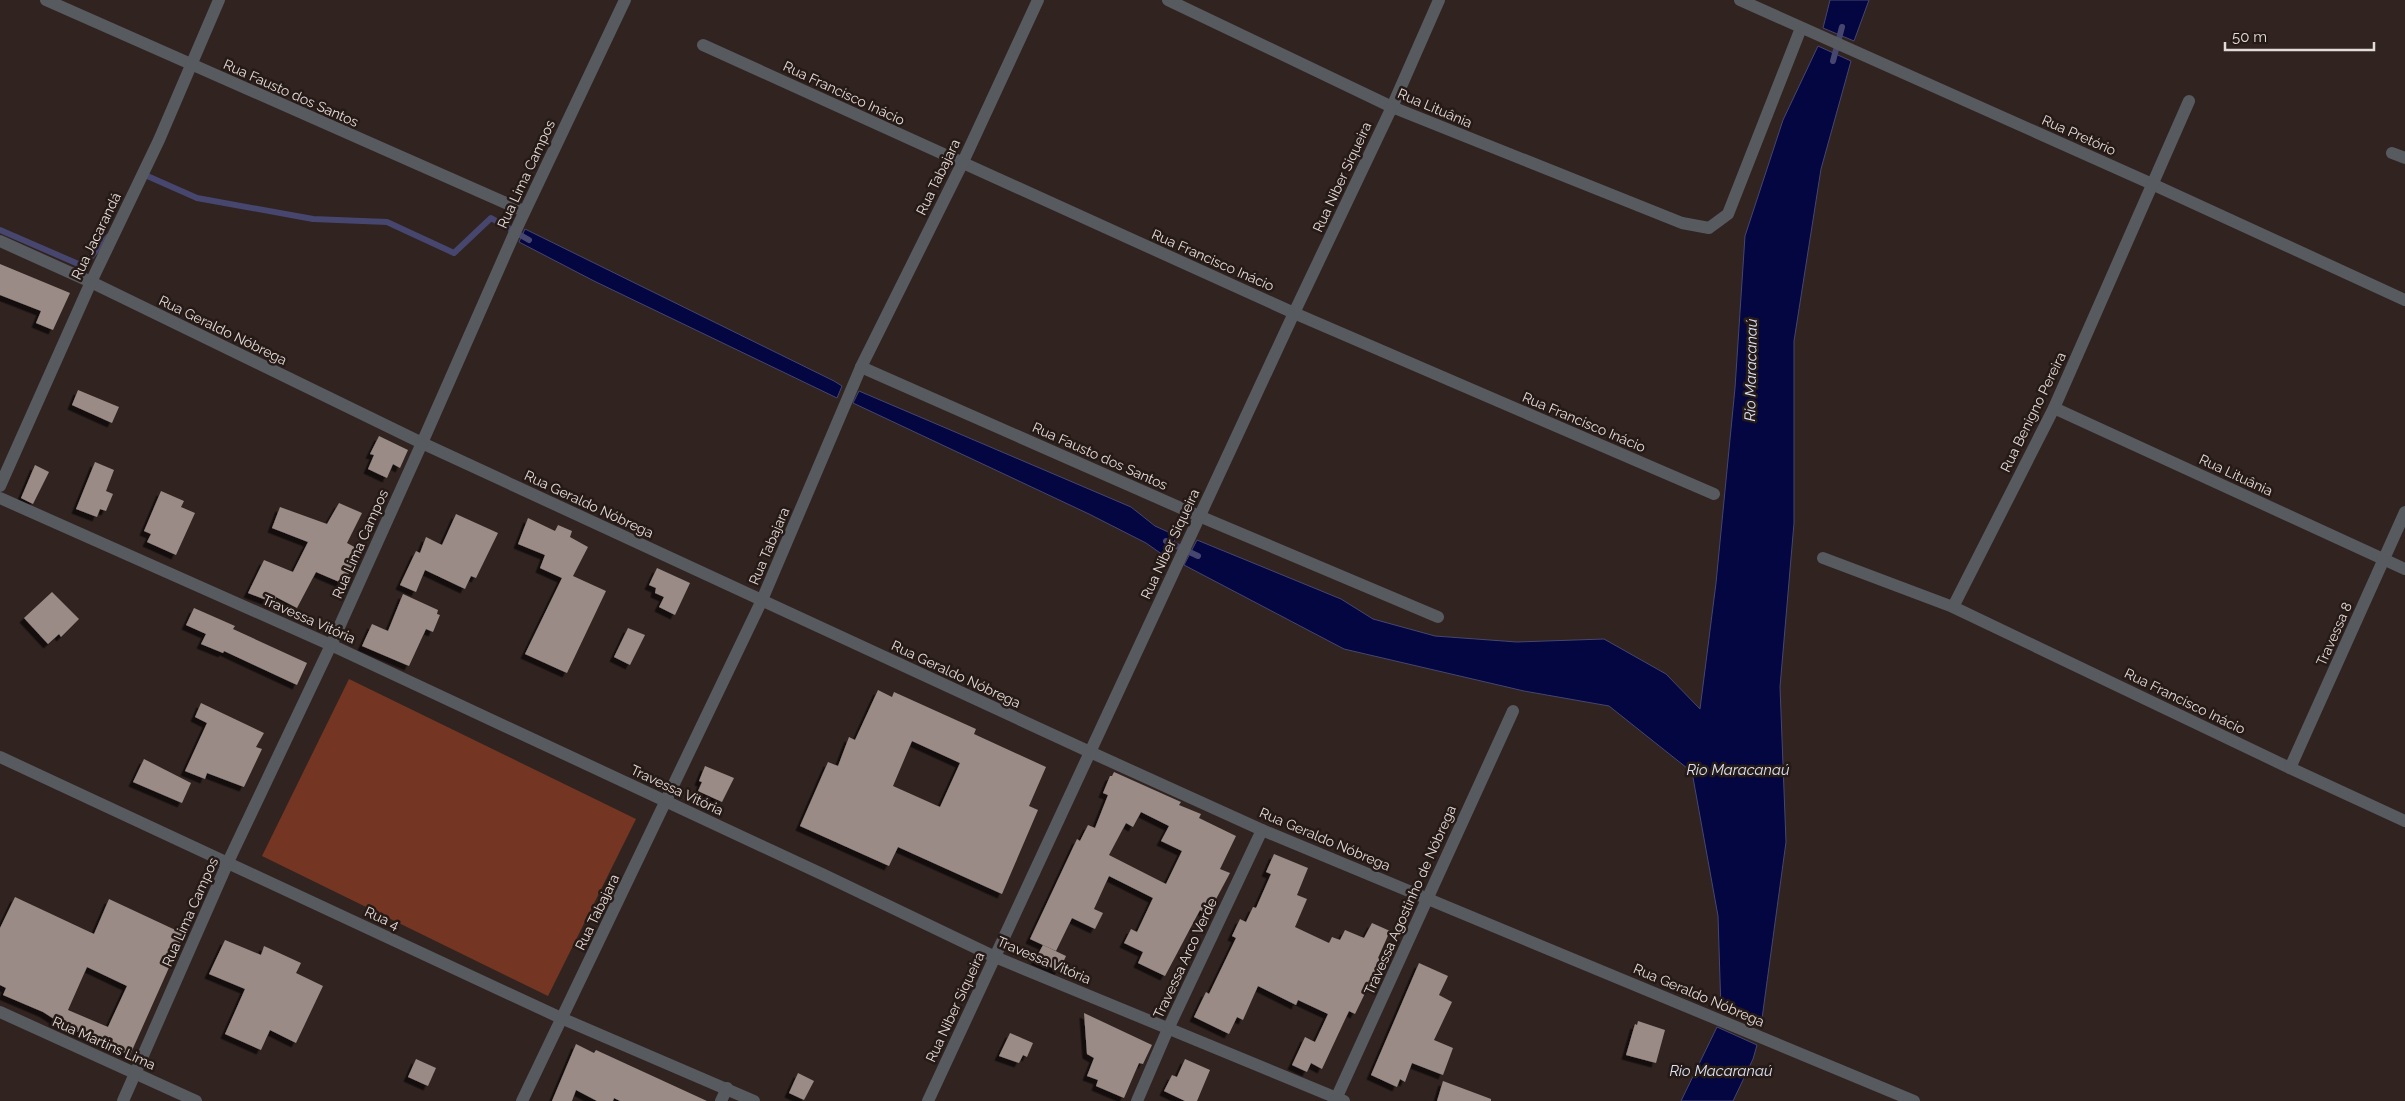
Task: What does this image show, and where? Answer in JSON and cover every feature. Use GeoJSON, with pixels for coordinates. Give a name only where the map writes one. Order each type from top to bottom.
{"type":"FeatureCollection","features":[{"type":"Feature","properties":{"kind":"street","name":"Rua Fausto dos Santos"},"geometry":{"type":"LineString","coordinates":[[46,0],[191,66],[524,211]]}},
{"type":"Feature","properties":{"kind":"street","name":"Rua Jacarandá"},"geometry":{"type":"LineString","coordinates":[[0,486],[91,282],[159,140],[219,0]]}},
{"type":"Feature","properties":{"kind":"street","name":"Rua Lima Campos"},"geometry":{"type":"LineString","coordinates":[[123,1101],[228,862],[331,645],[524,211],[625,0]]}},
{"type":"Feature","properties":{"kind":"street","name":"Rua Tabajara"},"geometry":{"type":"LineString","coordinates":[[522,1101],[667,802],[762,600],[861,367],[962,164],[1038,0]]}},
{"type":"Feature","properties":{"kind":"street","name":"Rua Lituânia"},"geometry":{"type":"LineString","coordinates":[[1168,0],[1392,106],[1549,171],[1696,228],[1709,228],[1728,214],[1801,28]]}},
{"type":"Feature","properties":{"kind":"street","name":"Rua Niber Siqueira"},"geometry":{"type":"LineString","coordinates":[[928,1101],[1199,516],[1392,106],[1439,0]]}},
{"type":"Feature","properties":{"kind":"street","name":"Rua Pretório"},"geometry":{"type":"LineString","coordinates":[[1740,0],[2152,184],[2405,300]]}},
{"type":"Feature","properties":{"kind":"street","name":"Rua Francisco Inácio"},"geometry":{"type":"LineString","coordinates":[[703,45],[1294,313],[1714,494]]}},
{"type":"Feature","properties":{"kind":"street","name":"Rua Benigno Pereira"},"geometry":{"type":"LineString","coordinates":[[1953,606],[2054,408],[2189,101]]}},
{"type":"Feature","properties":{"kind":"street"},"geometry":{"type":"LineString","coordinates":[[2392,153],[2405,158]]}},
{"type":"Feature","properties":{"kind":"street","name":"Rua Geraldo Nóbrega"},"geometry":{"type":"LineString","coordinates":[[0,241],[91,282],[422,443],[1262,830],[1914,1101]]}},
{"type":"Feature","properties":{"kind":"street","name":"Rua Fausto dos Santos"},"geometry":{"type":"LineString","coordinates":[[861,367],[1199,516],[1438,617]]}},
{"type":"Feature","properties":{"kind":"street","name":"Rua Lituânia"},"geometry":{"type":"LineString","coordinates":[[2054,408],[2405,569]]}},
{"type":"Feature","properties":{"kind":"street","name":"Travessa Vitória"},"geometry":{"type":"LineString","coordinates":[[0,498],[331,645],[995,956],[1339,1100]]}},
{"type":"Feature","properties":{"kind":"street","name":"Travessa 8"},"geometry":{"type":"LineString","coordinates":[[2290,768],[2405,512]]}},
{"type":"Feature","properties":{"kind":"street"},"geometry":{"type":"LineString","coordinates":[[1823,558],[1953,606]]}},
{"type":"Feature","properties":{"kind":"street","name":"Rua Francisco Inácio"},"geometry":{"type":"LineString","coordinates":[[1953,606],[2290,768],[2405,821]]}},
{"type":"Feature","properties":{"kind":"street","name":"Travessa Agostinho de Nóbrega"},"geometry":{"type":"LineString","coordinates":[[1339,1100],[1427,898],[1513,711]]}},
{"type":"Feature","properties":{"kind":"street","name":"Rua 4"},"geometry":{"type":"LineString","coordinates":[[0,757],[562,1018],[754,1101]]}},
{"type":"Feature","properties":{"kind":"street","name":"Travessa Arco Verde"},"geometry":{"type":"LineString","coordinates":[[1137,1101],[1168,1028],[1262,830]]}},
{"type":"Feature","properties":{"kind":"street","name":"Rua Martins Lima"},"geometry":{"type":"LineString","coordinates":[[0,1012],[196,1101]]}},
{"type":"Feature","properties":{"kind":"street"},"geometry":{"type":"LineString","coordinates":[[721,1101],[727,1088]]}},
{"type":"Feature","properties":{"kind":"shaded area"},"geometry":{"type":"Polygon","coordinates":[[[349,679],[636,819],[548,996],[262,856],[349,679]]]}},
{"type":"Feature","properties":{"kind":"water"},"geometry":{"type":"Polygon","coordinates":[[[1830,0],[1869,0],[1854,41],[1823,28],[1830,0]]]}},
{"type":"Feature","properties":{"kind":"water","name":"Rio Maracanaú"},"geometry":{"type":"Polygon","coordinates":[[[1818,46],[1851,61],[1821,169],[1794,341],[1794,523],[1780,687],[1786,842],[1761,1026],[1721,1011],[1718,916],[1692,772],[1609,706],[1524,691],[1344,649],[1184,565],[1197,540],[1341,599],[1373,619],[1435,636],[1517,642],[1604,639],[1666,674],[1700,709],[1716,583],[1735,388],[1745,236],[1783,120],[1818,46]]]}},
{"type":"Feature","properties":{"kind":"water"},"geometry":{"type":"Polygon","coordinates":[[[525,229],[834,381],[842,386],[837,398],[594,281],[519,242],[525,229]]]}},
{"type":"Feature","properties":{"kind":"water"},"geometry":{"type":"Polygon","coordinates":[[[859,391],[1131,507],[1155,526],[1177,536],[1166,557],[1146,543],[1089,514],[853,403],[859,391]]]}},
{"type":"Feature","properties":{"kind":"water","name":"Rio Macaranaú"},"geometry":{"type":"Polygon","coordinates":[[[1717,1027],[1757,1045],[1753,1059],[1733,1101],[1681,1101],[1717,1027]]]}},
{"type":"Feature","properties":{"kind":"building"},"geometry":{"type":"Polygon","coordinates":[[[0,264],[70,293],[53,330],[36,323],[41,311],[0,295],[0,264]]]}},
{"type":"Feature","properties":{"kind":"building"},"geometry":{"type":"Polygon","coordinates":[[[78,390],[119,407],[112,423],[72,405],[78,390]]]}},
{"type":"Feature","properties":{"kind":"building"},"geometry":{"type":"Polygon","coordinates":[[[379,436],[408,450],[400,468],[393,464],[387,478],[368,469],[374,455],[370,454],[379,436]]]}},
{"type":"Feature","properties":{"kind":"building"},"geometry":{"type":"Polygon","coordinates":[[[95,462],[114,470],[106,491],[113,494],[106,511],[100,509],[97,517],[76,509],[95,462]]]}},
{"type":"Feature","properties":{"kind":"building"},"geometry":{"type":"Polygon","coordinates":[[[35,465],[49,472],[33,504],[21,498],[35,465]]]}},
{"type":"Feature","properties":{"kind":"building"},"geometry":{"type":"Polygon","coordinates":[[[161,491],[184,501],[181,507],[195,513],[176,555],[147,542],[151,534],[144,531],[161,491]]]}},
{"type":"Feature","properties":{"kind":"building"},"geometry":{"type":"Polygon","coordinates":[[[339,503],[362,513],[347,543],[360,550],[344,584],[316,572],[297,608],[276,597],[274,603],[248,593],[264,560],[293,572],[308,542],[272,528],[280,507],[327,524],[339,503]]]}},
{"type":"Feature","properties":{"kind":"building"},"geometry":{"type":"Polygon","coordinates":[[[456,514],[498,533],[476,578],[471,576],[465,589],[425,570],[416,592],[400,585],[416,551],[420,553],[426,537],[442,545],[456,514]]]}},
{"type":"Feature","properties":{"kind":"building"},"geometry":{"type":"Polygon","coordinates":[[[528,518],[555,531],[558,525],[572,531],[570,537],[588,547],[573,576],[606,591],[567,673],[525,654],[562,578],[540,568],[545,555],[518,544],[528,518]]]}},
{"type":"Feature","properties":{"kind":"building"},"geometry":{"type":"Polygon","coordinates":[[[657,568],[690,583],[675,615],[659,607],[664,597],[655,593],[656,588],[649,585],[657,568]]]}},
{"type":"Feature","properties":{"kind":"building"},"geometry":{"type":"Polygon","coordinates":[[[52,592],[79,619],[61,637],[59,634],[48,644],[24,618],[52,592]]]}},
{"type":"Feature","properties":{"kind":"building"},"geometry":{"type":"Polygon","coordinates":[[[403,594],[438,610],[437,614],[440,615],[433,632],[426,629],[409,666],[362,646],[372,624],[388,631],[403,594]]]}},
{"type":"Feature","properties":{"kind":"building"},"geometry":{"type":"Polygon","coordinates":[[[194,608],[235,626],[233,629],[307,663],[297,685],[224,651],[223,653],[201,644],[206,634],[186,625],[194,608]]]}},
{"type":"Feature","properties":{"kind":"building"},"geometry":{"type":"Polygon","coordinates":[[[628,628],[645,635],[630,665],[614,657],[628,628]]]}},
{"type":"Feature","properties":{"kind":"building"},"geometry":{"type":"Polygon","coordinates":[[[878,690],[892,697],[894,692],[976,729],[974,734],[1046,767],[1029,806],[1038,810],[1002,894],[898,847],[889,866],[800,826],[828,762],[838,766],[849,737],[855,740],[878,690]],[[912,741],[893,786],[940,807],[960,763],[912,741]]]}},
{"type":"Feature","properties":{"kind":"building"},"geometry":{"type":"Polygon","coordinates":[[[201,703],[264,733],[256,747],[262,749],[244,787],[207,773],[205,779],[185,771],[207,723],[195,717],[201,703]]]}},
{"type":"Feature","properties":{"kind":"building"},"geometry":{"type":"Polygon","coordinates":[[[144,759],[191,783],[182,803],[133,782],[144,759]]]}},
{"type":"Feature","properties":{"kind":"building"},"geometry":{"type":"Polygon","coordinates":[[[705,766],[734,778],[722,802],[698,791],[702,782],[699,781],[705,766]]]}},
{"type":"Feature","properties":{"kind":"building"},"geometry":{"type":"Polygon","coordinates":[[[1114,772],[1181,802],[1179,805],[1201,814],[1199,818],[1236,836],[1220,869],[1230,873],[1208,914],[1200,910],[1165,976],[1138,963],[1143,952],[1124,943],[1131,929],[1137,932],[1153,898],[1109,876],[1094,909],[1103,913],[1095,929],[1072,918],[1056,951],[1030,939],[1077,839],[1080,841],[1088,825],[1095,828],[1108,795],[1103,793],[1110,776],[1114,772]],[[1141,812],[1133,827],[1126,823],[1109,855],[1166,884],[1182,851],[1161,841],[1169,826],[1141,812]]]}},
{"type":"Feature","properties":{"kind":"building"},"geometry":{"type":"Polygon","coordinates":[[[1274,854],[1308,868],[1297,895],[1307,899],[1295,927],[1329,943],[1332,937],[1340,940],[1345,930],[1364,938],[1372,923],[1390,931],[1378,958],[1381,960],[1355,1014],[1349,1011],[1322,1069],[1311,1063],[1307,1072],[1292,1065],[1305,1037],[1315,1042],[1328,1014],[1298,1000],[1296,1005],[1258,986],[1243,1020],[1237,1017],[1229,1034],[1194,1017],[1206,992],[1209,994],[1236,938],[1232,936],[1240,919],[1246,922],[1253,907],[1256,908],[1271,874],[1266,872],[1274,854]]]}},
{"type":"Feature","properties":{"kind":"building"},"geometry":{"type":"Polygon","coordinates":[[[15,897],[94,934],[109,899],[184,934],[130,1055],[53,1021],[54,1019],[43,1012],[3,995],[6,988],[0,985],[0,928],[15,897]],[[87,967],[68,1010],[108,1027],[127,986],[87,967]]]}},
{"type":"Feature","properties":{"kind":"building"},"geometry":{"type":"Polygon","coordinates":[[[225,940],[261,955],[264,946],[301,963],[296,973],[323,986],[296,1043],[270,1030],[261,1050],[225,1034],[245,989],[209,974],[225,940]]]}},
{"type":"Feature","properties":{"kind":"building"},"geometry":{"type":"Polygon","coordinates":[[[1043,945],[1066,956],[1059,971],[1035,960],[1043,945]]]}},
{"type":"Feature","properties":{"kind":"building"},"geometry":{"type":"Polygon","coordinates":[[[1419,963],[1448,976],[1439,995],[1452,1002],[1434,1040],[1453,1048],[1443,1075],[1412,1063],[1405,1082],[1400,1079],[1397,1087],[1371,1075],[1419,963]]]}},
{"type":"Feature","properties":{"kind":"building"},"geometry":{"type":"Polygon","coordinates":[[[1084,1013],[1152,1045],[1143,1064],[1139,1063],[1124,1098],[1096,1086],[1098,1080],[1087,1076],[1094,1058],[1087,1054],[1084,1013]]]}},
{"type":"Feature","properties":{"kind":"building"},"geometry":{"type":"Polygon","coordinates":[[[1638,1021],[1665,1030],[1656,1063],[1626,1055],[1635,1024],[1637,1025],[1638,1021]]]}},
{"type":"Feature","properties":{"kind":"building"},"geometry":{"type":"Polygon","coordinates":[[[1010,1033],[1033,1043],[1027,1057],[1023,1055],[1019,1063],[999,1056],[1010,1033]]]}},
{"type":"Feature","properties":{"kind":"building"},"geometry":{"type":"Polygon","coordinates":[[[576,1044],[594,1053],[596,1050],[707,1101],[620,1101],[614,1098],[613,1101],[597,1101],[576,1090],[572,1101],[552,1101],[576,1044]]]}},
{"type":"Feature","properties":{"kind":"building"},"geometry":{"type":"Polygon","coordinates":[[[416,1059],[436,1068],[428,1086],[408,1077],[416,1059]]]}},
{"type":"Feature","properties":{"kind":"building"},"geometry":{"type":"Polygon","coordinates":[[[1185,1059],[1210,1070],[1197,1101],[1185,1101],[1164,1091],[1172,1075],[1177,1077],[1185,1059]]]}},
{"type":"Feature","properties":{"kind":"building"},"geometry":{"type":"Polygon","coordinates":[[[798,1073],[814,1081],[804,1100],[789,1093],[798,1073]]]}},
{"type":"Feature","properties":{"kind":"building"},"geometry":{"type":"Polygon","coordinates":[[[1443,1081],[1491,1099],[1491,1101],[1437,1101],[1443,1081]]]}},
{"type":"Feature","properties":{"kind":"waterway","name":"Rio Maracanaú"},"geometry":{"type":"LineString","coordinates":[[1833,61],[1842,27]]}},
{"type":"Feature","properties":{"kind":"waterway"},"geometry":{"type":"LineString","coordinates":[[144,177],[145,175],[197,198],[313,219],[387,222],[454,253],[491,218],[529,240]]}},
{"type":"Feature","properties":{"kind":"waterway"},"geometry":{"type":"LineString","coordinates":[[0,230],[83,266],[108,237]]}},
{"type":"Feature","properties":{"kind":"waterway"},"geometry":{"type":"LineString","coordinates":[[1166,541],[1198,556]]}}]}
